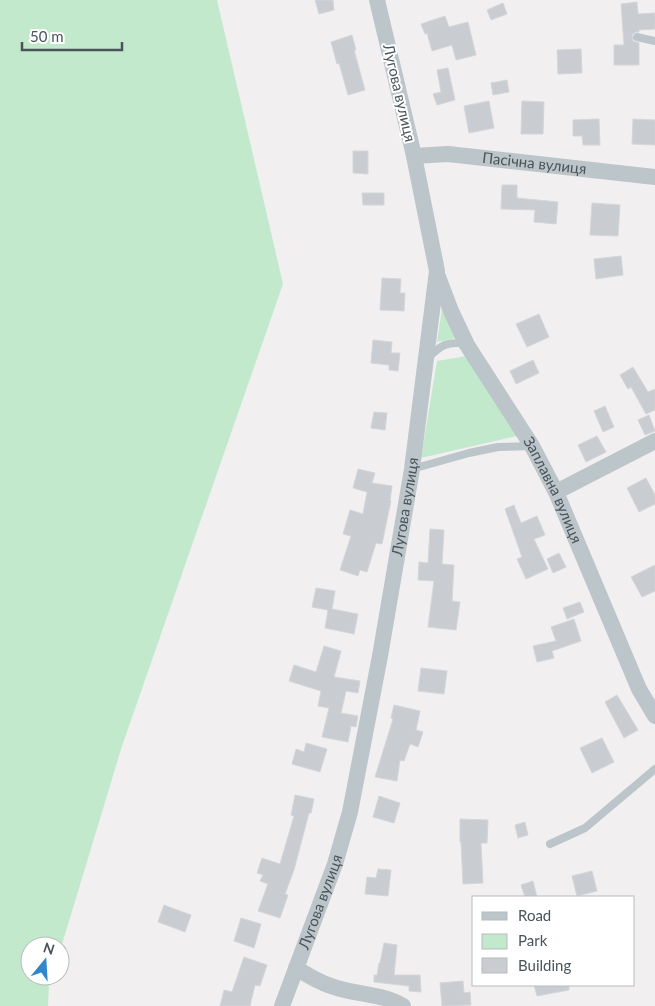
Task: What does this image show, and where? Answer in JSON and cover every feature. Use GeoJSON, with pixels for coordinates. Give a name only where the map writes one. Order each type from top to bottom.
{"type":"FeatureCollection","features":[{"type":"Feature","properties":{"kind":"street","name":"Лугова вулиця"},"geometry":{"type":"LineString","coordinates":[[282,1006],[335,864],[350,812],[380,656],[412,469],[424,361],[437,271],[414,156],[377,0]]}},
{"type":"Feature","properties":{"kind":"street","name":"Пасічна вулиця"},"geometry":{"type":"LineString","coordinates":[[414,156],[448,154],[655,177]]}},
{"type":"Feature","properties":{"kind":"street","name":"Заплавна вулиця"},"geometry":{"type":"LineString","coordinates":[[437,271],[451,312],[467,345],[532,446],[556,492],[639,689],[655,716]]}},
{"type":"Feature","properties":{"kind":"street"},"geometry":{"type":"LineString","coordinates":[[556,492],[655,441]]}},
{"type":"Feature","properties":{"kind":"street"},"geometry":{"type":"LineString","coordinates":[[296,968],[332,987],[382,997],[404,1006]]}},
{"type":"Feature","properties":{"kind":"lane"},"geometry":{"type":"LineString","coordinates":[[637,37],[655,41]]}},
{"type":"Feature","properties":{"kind":"lane"},"geometry":{"type":"LineString","coordinates":[[424,361],[440,346],[454,342],[467,345]]}},
{"type":"Feature","properties":{"kind":"lane"},"geometry":{"type":"LineString","coordinates":[[412,469],[468,453],[498,447],[532,446]]}},
{"type":"Feature","properties":{"kind":"lane"},"geometry":{"type":"LineString","coordinates":[[550,844],[585,828],[655,769]]}},
{"type":"Feature","properties":{"kind":"green space"},"geometry":{"type":"Polygon","coordinates":[[[0,0],[217,0],[283,284],[122,746],[65,936],[20,936],[20,986],[49,986],[48,1006],[0,1006],[0,0]]]}},
{"type":"Feature","properties":{"kind":"green space"},"geometry":{"type":"Polygon","coordinates":[[[442,308],[456,338],[437,342],[442,308]]]}},
{"type":"Feature","properties":{"kind":"green space"},"geometry":{"type":"Polygon","coordinates":[[[466,356],[517,436],[421,458],[437,361],[466,356]]]}},
{"type":"Feature","properties":{"kind":"building"},"geometry":{"type":"Polygon","coordinates":[[[315,0],[333,0],[334,10],[319,14],[315,0]]]}},
{"type":"Feature","properties":{"kind":"building"},"geometry":{"type":"Polygon","coordinates":[[[637,2],[638,14],[655,13],[655,29],[639,30],[639,32],[635,32],[632,35],[633,41],[639,43],[639,65],[614,65],[614,45],[624,45],[621,4],[637,2]]]}},
{"type":"Feature","properties":{"kind":"building"},"geometry":{"type":"Polygon","coordinates":[[[503,3],[507,14],[491,20],[487,10],[503,3]]]}},
{"type":"Feature","properties":{"kind":"building"},"geometry":{"type":"Polygon","coordinates":[[[445,16],[449,27],[468,22],[476,55],[456,60],[452,45],[432,51],[427,33],[425,34],[421,24],[445,16]]]}},
{"type":"Feature","properties":{"kind":"building"},"geometry":{"type":"Polygon","coordinates":[[[352,35],[356,50],[354,50],[365,90],[348,95],[331,42],[352,35]]]}},
{"type":"Feature","properties":{"kind":"building"},"geometry":{"type":"Polygon","coordinates":[[[581,49],[582,73],[558,74],[557,50],[581,49]]]}},
{"type":"Feature","properties":{"kind":"building"},"geometry":{"type":"Polygon","coordinates":[[[448,68],[455,100],[437,105],[433,94],[441,92],[437,70],[448,68]]]}},
{"type":"Feature","properties":{"kind":"building"},"geometry":{"type":"Polygon","coordinates":[[[507,80],[509,92],[493,95],[491,83],[507,80]]]}},
{"type":"Feature","properties":{"kind":"building"},"geometry":{"type":"Polygon","coordinates":[[[489,101],[494,128],[469,133],[464,106],[489,101]]]}},
{"type":"Feature","properties":{"kind":"building"},"geometry":{"type":"Polygon","coordinates":[[[522,101],[544,102],[543,134],[521,134],[522,101]]]}},
{"type":"Feature","properties":{"kind":"building"},"geometry":{"type":"Polygon","coordinates":[[[599,119],[600,145],[583,145],[582,136],[573,136],[573,120],[599,119]]]}},
{"type":"Feature","properties":{"kind":"building"},"geometry":{"type":"Polygon","coordinates":[[[633,119],[655,120],[655,145],[632,144],[633,119]]]}},
{"type":"Feature","properties":{"kind":"building"},"geometry":{"type":"Polygon","coordinates":[[[353,151],[368,151],[368,174],[353,173],[353,151]]]}},
{"type":"Feature","properties":{"kind":"building"},"geometry":{"type":"Polygon","coordinates":[[[502,185],[517,185],[517,198],[558,202],[556,224],[534,222],[535,210],[501,209],[502,185]]]}},
{"type":"Feature","properties":{"kind":"building"},"geometry":{"type":"Polygon","coordinates":[[[362,193],[384,193],[384,205],[363,205],[362,193]]]}},
{"type":"Feature","properties":{"kind":"building"},"geometry":{"type":"Polygon","coordinates":[[[592,203],[620,205],[618,236],[590,235],[592,203]]]}},
{"type":"Feature","properties":{"kind":"building"},"geometry":{"type":"Polygon","coordinates":[[[621,256],[623,275],[596,279],[594,259],[621,256]]]}},
{"type":"Feature","properties":{"kind":"building"},"geometry":{"type":"Polygon","coordinates":[[[382,278],[401,279],[400,293],[405,293],[404,311],[380,310],[382,278]]]}},
{"type":"Feature","properties":{"kind":"building"},"geometry":{"type":"Polygon","coordinates":[[[539,314],[549,337],[527,347],[516,324],[539,314]]]}},
{"type":"Feature","properties":{"kind":"building"},"geometry":{"type":"Polygon","coordinates":[[[373,340],[392,342],[391,353],[400,353],[398,371],[389,370],[389,365],[371,363],[373,340]]]}},
{"type":"Feature","properties":{"kind":"building"},"geometry":{"type":"Polygon","coordinates":[[[533,360],[539,373],[516,384],[510,371],[533,360]]]}},
{"type":"Feature","properties":{"kind":"building"},"geometry":{"type":"Polygon","coordinates":[[[633,367],[648,392],[655,389],[655,410],[646,414],[631,387],[628,389],[620,375],[633,367]]]}},
{"type":"Feature","properties":{"kind":"building"},"geometry":{"type":"Polygon","coordinates":[[[605,406],[614,427],[603,432],[594,411],[605,406]]]}},
{"type":"Feature","properties":{"kind":"building"},"geometry":{"type":"Polygon","coordinates":[[[374,412],[387,413],[385,430],[371,428],[374,412]]]}},
{"type":"Feature","properties":{"kind":"building"},"geometry":{"type":"Polygon","coordinates":[[[649,415],[655,431],[645,435],[638,420],[649,415]]]}},
{"type":"Feature","properties":{"kind":"building"},"geometry":{"type":"Polygon","coordinates":[[[597,436],[606,452],[586,462],[578,445],[597,436]]]}},
{"type":"Feature","properties":{"kind":"building"},"geometry":{"type":"Polygon","coordinates":[[[358,469],[375,473],[372,483],[392,486],[391,501],[382,544],[376,543],[367,572],[360,570],[358,576],[340,570],[351,536],[343,534],[350,510],[363,514],[367,492],[353,488],[358,469]]]}},
{"type":"Feature","properties":{"kind":"building"},"geometry":{"type":"Polygon","coordinates":[[[646,478],[655,495],[655,504],[639,512],[627,488],[646,478]]]}},
{"type":"Feature","properties":{"kind":"building"},"geometry":{"type":"Polygon","coordinates":[[[514,505],[521,523],[537,516],[545,535],[534,539],[548,569],[526,579],[517,559],[522,557],[505,509],[514,505]]]}},
{"type":"Feature","properties":{"kind":"building"},"geometry":{"type":"Polygon","coordinates":[[[430,529],[444,530],[442,564],[454,565],[452,601],[460,602],[456,630],[428,627],[434,581],[418,580],[419,562],[428,563],[430,529]]]}},
{"type":"Feature","properties":{"kind":"building"},"geometry":{"type":"Polygon","coordinates":[[[559,553],[566,567],[553,573],[547,559],[559,553]]]}},
{"type":"Feature","properties":{"kind":"building"},"geometry":{"type":"Polygon","coordinates":[[[655,565],[655,591],[642,597],[631,577],[655,565]]]}},
{"type":"Feature","properties":{"kind":"building"},"geometry":{"type":"Polygon","coordinates":[[[316,588],[335,591],[332,609],[358,614],[354,634],[325,628],[328,610],[312,607],[316,588]]]}},
{"type":"Feature","properties":{"kind":"building"},"geometry":{"type":"Polygon","coordinates":[[[580,602],[584,612],[567,619],[563,608],[580,602]]]}},
{"type":"Feature","properties":{"kind":"building"},"geometry":{"type":"Polygon","coordinates":[[[574,619],[581,641],[552,651],[554,658],[537,662],[533,646],[556,641],[551,627],[574,619]]]}},
{"type":"Feature","properties":{"kind":"building"},"geometry":{"type":"Polygon","coordinates":[[[324,646],[341,651],[334,677],[360,681],[358,693],[346,691],[341,713],[358,716],[356,727],[351,726],[348,742],[322,737],[329,708],[318,706],[321,691],[289,681],[294,665],[316,672],[324,646]]]}},
{"type":"Feature","properties":{"kind":"building"},"geometry":{"type":"Polygon","coordinates":[[[421,668],[447,671],[444,694],[418,691],[421,668]]]}},
{"type":"Feature","properties":{"kind":"building"},"geometry":{"type":"Polygon","coordinates":[[[617,695],[638,730],[624,738],[605,702],[617,695]]]}},
{"type":"Feature","properties":{"kind":"building"},"geometry":{"type":"Polygon","coordinates":[[[394,705],[420,711],[416,730],[423,732],[418,747],[410,744],[404,761],[400,760],[397,781],[375,777],[393,719],[391,718],[394,705]]]}},
{"type":"Feature","properties":{"kind":"building"},"geometry":{"type":"Polygon","coordinates":[[[602,738],[614,762],[592,773],[580,748],[602,738]]]}},
{"type":"Feature","properties":{"kind":"building"},"geometry":{"type":"Polygon","coordinates":[[[306,743],[327,749],[320,772],[292,764],[296,749],[304,752],[306,743]]]}},
{"type":"Feature","properties":{"kind":"building"},"geometry":{"type":"Polygon","coordinates":[[[295,795],[314,799],[294,870],[285,894],[288,895],[280,918],[258,911],[268,884],[260,881],[263,875],[257,873],[262,858],[280,864],[294,816],[291,815],[295,795]]]}},
{"type":"Feature","properties":{"kind":"building"},"geometry":{"type":"Polygon","coordinates":[[[379,796],[400,803],[394,823],[373,817],[379,796]]]}},
{"type":"Feature","properties":{"kind":"building"},"geometry":{"type":"Polygon","coordinates":[[[460,819],[488,820],[487,843],[481,843],[483,883],[463,884],[460,819]]]}},
{"type":"Feature","properties":{"kind":"building"},"geometry":{"type":"Polygon","coordinates":[[[525,822],[528,835],[518,838],[515,825],[525,822]]]}},
{"type":"Feature","properties":{"kind":"building"},"geometry":{"type":"Polygon","coordinates":[[[378,869],[391,870],[388,896],[365,894],[367,877],[376,878],[378,869]]]}},
{"type":"Feature","properties":{"kind":"building"},"geometry":{"type":"Polygon","coordinates":[[[592,871],[597,891],[577,896],[572,876],[592,871]]]}},
{"type":"Feature","properties":{"kind":"building"},"geometry":{"type":"Polygon","coordinates":[[[533,881],[537,896],[525,896],[521,885],[533,881]]]}},
{"type":"Feature","properties":{"kind":"building"},"geometry":{"type":"Polygon","coordinates":[[[164,905],[191,915],[185,932],[158,922],[164,905]]]}},
{"type":"Feature","properties":{"kind":"building"},"geometry":{"type":"Polygon","coordinates":[[[241,918],[261,924],[254,948],[234,941],[241,918]]]}},
{"type":"Feature","properties":{"kind":"building"},"geometry":{"type":"Polygon","coordinates":[[[384,943],[397,945],[394,975],[420,975],[421,992],[409,991],[409,986],[374,982],[374,975],[377,975],[384,943]]]}},
{"type":"Feature","properties":{"kind":"building"},"geometry":{"type":"Polygon","coordinates":[[[244,957],[267,965],[260,986],[255,985],[250,1006],[220,1006],[224,990],[232,992],[244,957]]]}},
{"type":"Feature","properties":{"kind":"building"},"geometry":{"type":"Polygon","coordinates":[[[463,981],[464,993],[470,992],[471,1005],[442,1006],[440,983],[463,981]]]}},
{"type":"Feature","properties":{"kind":"building"},"geometry":{"type":"Polygon","coordinates":[[[534,986],[569,986],[569,990],[537,996],[534,986]]]}}]}
